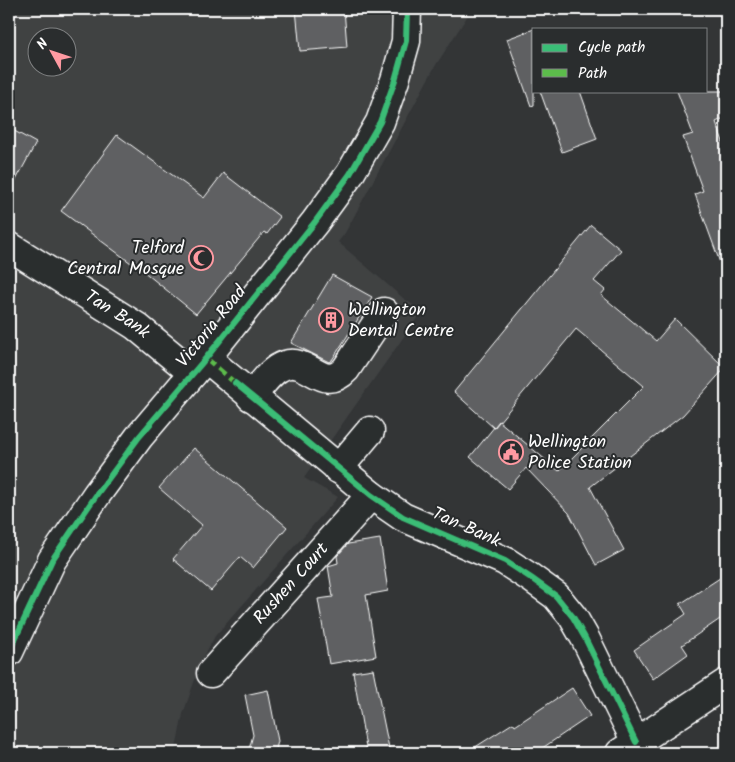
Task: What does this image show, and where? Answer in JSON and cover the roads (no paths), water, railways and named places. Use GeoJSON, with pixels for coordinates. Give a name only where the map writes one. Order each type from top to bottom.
{"type":"FeatureCollection","features":[{"type":"Feature","properties":{"kind":"street","name":"Victoria Road"},"geometry":{"type":"LineString","coordinates":[[406,41],[407,9]]}},
{"type":"Feature","properties":{"kind":"street","name":"Victoria Road"},"geometry":{"type":"LineString","coordinates":[[9,652],[52,560],[107,480],[315,222],[350,174],[380,122],[406,41],[424,9]]}},
{"type":"Feature","properties":{"kind":"street","name":"Tan Bank"},"geometry":{"type":"LineString","coordinates":[[9,246],[200,366],[243,390],[371,496],[403,517],[505,561],[556,596],[573,617],[585,638],[628,748]]}},
{"type":"Feature","properties":{"kind":"street"},"geometry":{"type":"LineString","coordinates":[[243,390],[287,364],[298,365],[329,379],[339,376],[346,369],[384,312]]}},
{"type":"Feature","properties":{"kind":"street"},"geometry":{"type":"LineString","coordinates":[[338,469],[370,431]]}},
{"type":"Feature","properties":{"kind":"street","name":"Rushen Court"},"geometry":{"type":"LineString","coordinates":[[211,673],[371,496]]}},
{"type":"Feature","properties":{"kind":"street"},"geometry":{"type":"LineString","coordinates":[[628,748],[726,683]]}},
{"type":"Feature","properties":{"kind":"place","name":"Telford Central Mosque"},"geometry":{"type":"Point","coordinates":[201,258]}},
{"type":"Feature","properties":{"kind":"place","name":"Wellington Dental Centre"},"geometry":{"type":"Point","coordinates":[331,320]}},
{"type":"Feature","properties":{"kind":"place","name":"Wellington Police Station"},"geometry":{"type":"Point","coordinates":[511,452]}}]}
